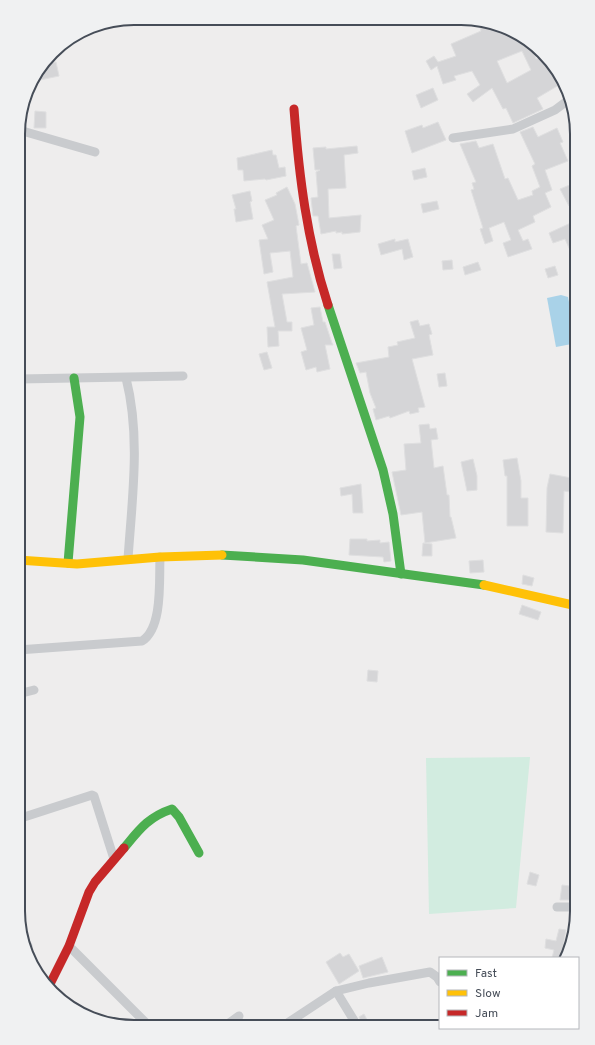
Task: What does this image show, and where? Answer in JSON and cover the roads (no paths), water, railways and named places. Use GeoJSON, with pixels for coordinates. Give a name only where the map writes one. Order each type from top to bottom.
{"type":"FeatureCollection","features":[{"type":"Feature","properties":{"kind":"street"},"geometry":{"type":"LineString","coordinates":[[453,138],[513,130],[556,110],[565,103]]}},
{"type":"Feature","properties":{"kind":"street"},"geometry":{"type":"LineString","coordinates":[[294,109],[301,199],[312,250],[326,301],[356,382],[380,457],[391,498],[401,574]]}},
{"type":"Feature","properties":{"kind":"street"},"geometry":{"type":"LineString","coordinates":[[25,132],[94,152]]}},
{"type":"Feature","properties":{"kind":"street"},"geometry":{"type":"LineString","coordinates":[[25,378],[126,378],[183,376]]}},
{"type":"Feature","properties":{"kind":"street"},"geometry":{"type":"LineString","coordinates":[[68,563],[80,417],[74,378]]}},
{"type":"Feature","properties":{"kind":"street"},"geometry":{"type":"LineString","coordinates":[[126,378],[130,396],[134,459],[128,560]]}},
{"type":"Feature","properties":{"kind":"street"},"geometry":{"type":"LineString","coordinates":[[25,560],[68,563],[160,557],[239,555],[304,560],[482,585],[570,604]]}},
{"type":"Feature","properties":{"kind":"street"},"geometry":{"type":"LineString","coordinates":[[25,649],[142,641],[148,637],[156,621],[160,557]]}},
{"type":"Feature","properties":{"kind":"street"},"geometry":{"type":"LineString","coordinates":[[25,692],[34,690]]}},
{"type":"Feature","properties":{"kind":"street"},"geometry":{"type":"LineString","coordinates":[[25,817],[92,795],[94,796],[114,859]]}},
{"type":"Feature","properties":{"kind":"street"},"geometry":{"type":"LineString","coordinates":[[52,983],[70,946],[89,892],[114,859],[147,821],[172,809],[179,817],[199,853]]}},
{"type":"Feature","properties":{"kind":"street"},"geometry":{"type":"LineString","coordinates":[[557,907],[570,908]]}},
{"type":"Feature","properties":{"kind":"street"},"geometry":{"type":"LineString","coordinates":[[70,946],[143,1020]]}},
{"type":"Feature","properties":{"kind":"street"},"geometry":{"type":"LineString","coordinates":[[300,1020],[336,991],[369,983],[430,972],[439,981]]}},
{"type":"Feature","properties":{"kind":"street"},"geometry":{"type":"LineString","coordinates":[[336,991],[354,1020]]}},
{"type":"Feature","properties":{"kind":"street"},"geometry":{"type":"LineString","coordinates":[[233,1020],[239,1016]]}},
{"type":"Feature","properties":{"kind":"water"},"geometry":{"type":"Polygon","coordinates":[[[561,295],[568,297],[570,307],[570,344],[556,347],[547,298],[561,295]]]}}]}
